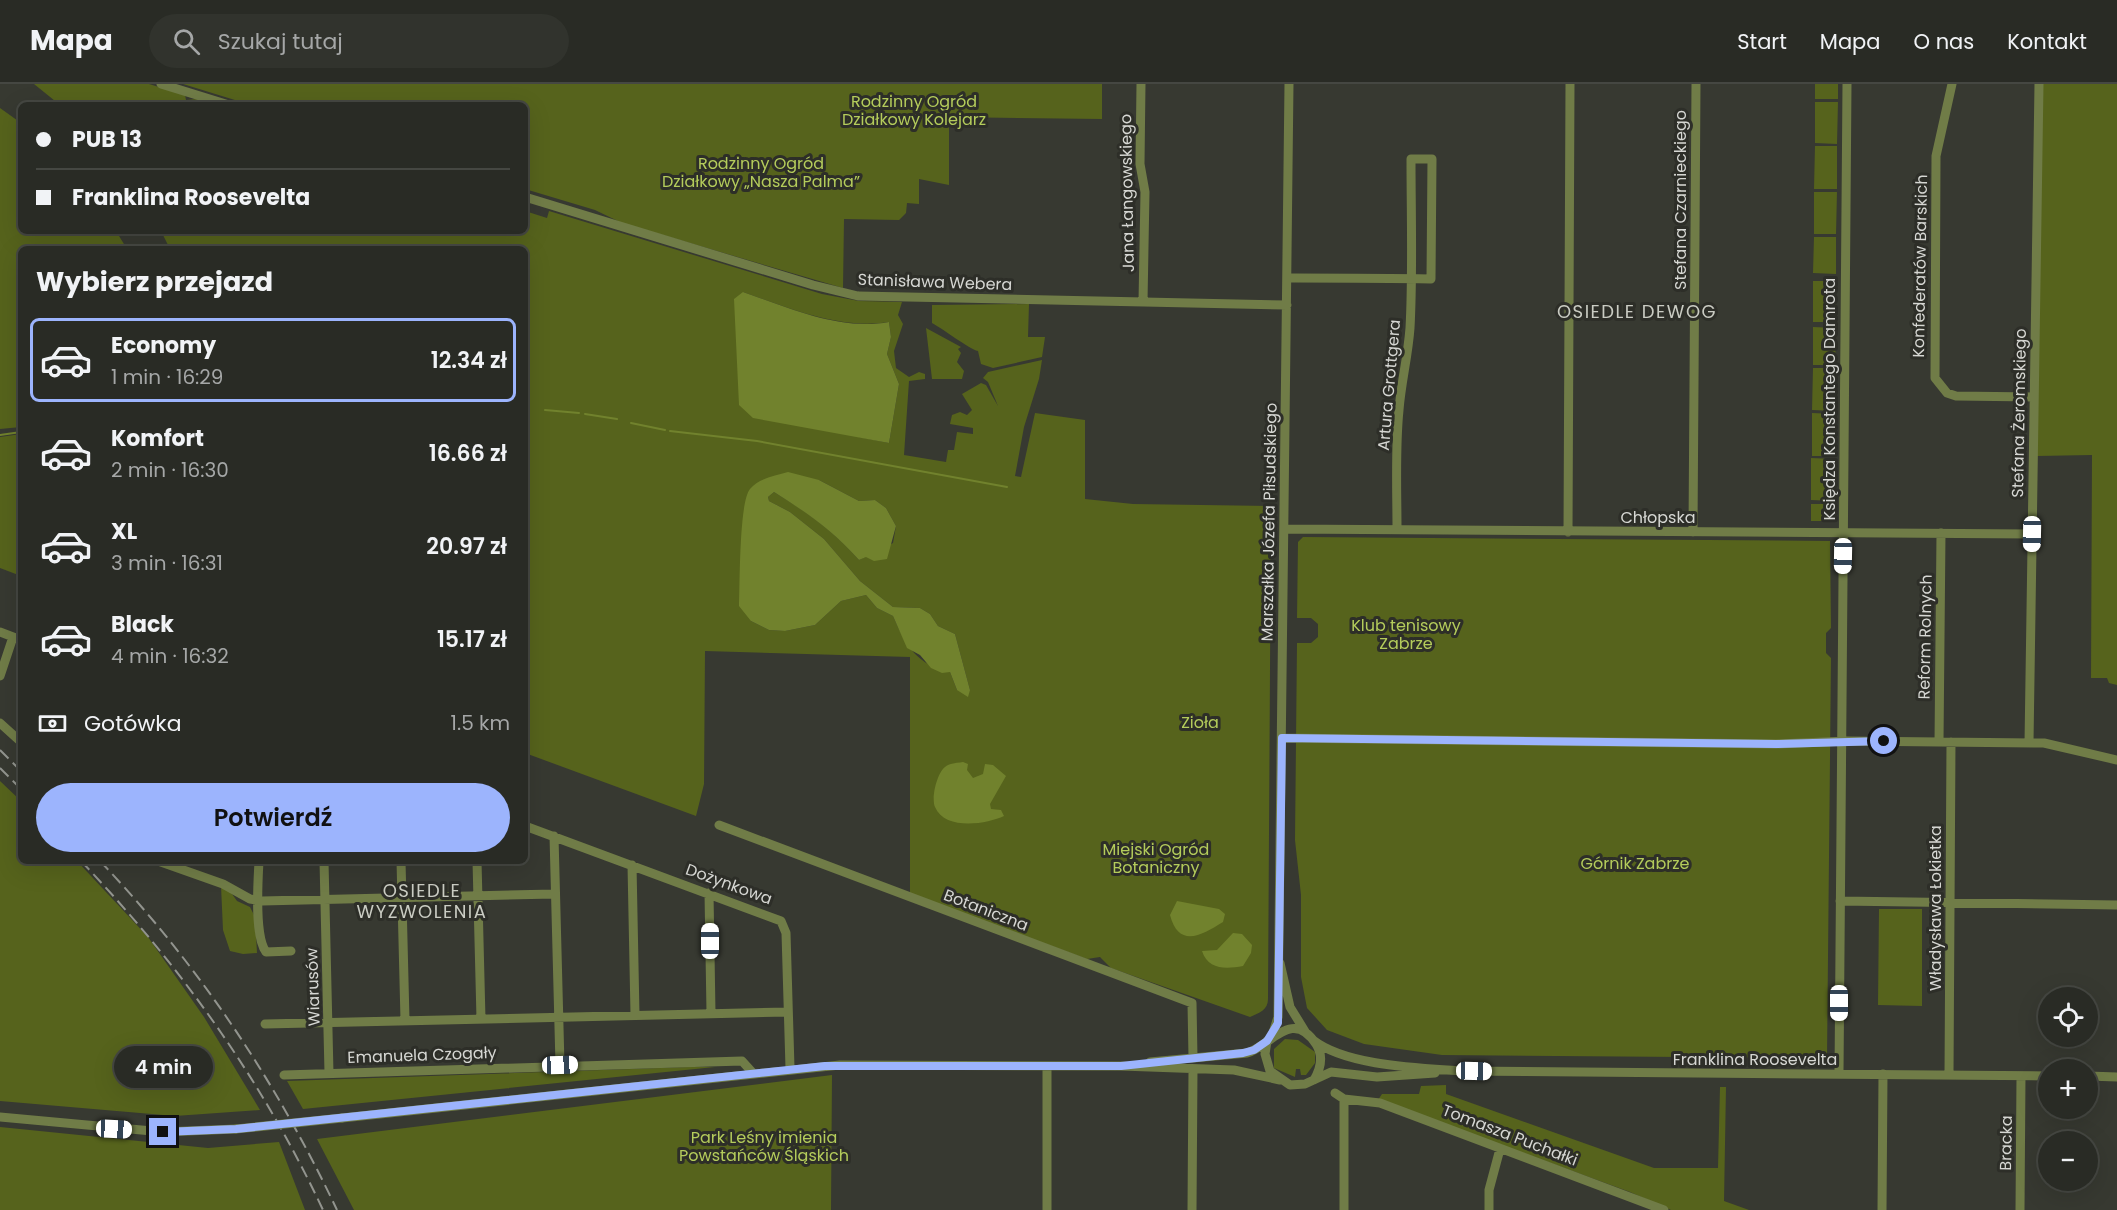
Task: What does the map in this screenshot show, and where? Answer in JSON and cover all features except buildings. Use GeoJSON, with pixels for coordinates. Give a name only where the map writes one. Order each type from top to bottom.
{"type":"FeatureCollection","features":[{"type":"Feature","properties":{"kind":"street"},"geometry":{"type":"LineString","coordinates":[[161,84],[219,102]]}},
{"type":"Feature","properties":{"kind":"street","name":"Jana Łangowskiego"},"geometry":{"type":"LineString","coordinates":[[1141,84],[1140,164],[1145,192],[1143,302]]}},
{"type":"Feature","properties":{"kind":"street","name":"Marszałka Józefa Piłsudskiego"},"geometry":{"type":"LineString","coordinates":[[1269,1039],[1278,1023],[1289,84]]}},
{"type":"Feature","properties":{"kind":"street"},"geometry":{"type":"LineString","coordinates":[[1568,532],[1570,84]]}},
{"type":"Feature","properties":{"kind":"street","name":"Stefana Czarnieckiego"},"geometry":{"type":"LineString","coordinates":[[1693,532],[1696,84]]}},
{"type":"Feature","properties":{"kind":"street","name":"Księdza Konstantego Damrota"},"geometry":{"type":"LineString","coordinates":[[1839,1074],[1847,84]]}},
{"type":"Feature","properties":{"kind":"street","name":"Konfederatów Barskich"},"geometry":{"type":"LineString","coordinates":[[1952,84],[1936,156],[1935,378],[1939,387],[1956,396],[2034,397]]}},
{"type":"Feature","properties":{"kind":"street","name":"Stefana Żeromskiego"},"geometry":{"type":"LineString","coordinates":[[2029,743],[2039,84]]}},
{"type":"Feature","properties":{"kind":"street","name":"Artura Grottgera"},"geometry":{"type":"LineString","coordinates":[[1397,529],[1398,418],[1410,330],[1411,159],[1432,159],[1431,279],[1411,279]]}},
{"type":"Feature","properties":{"kind":"street","name":"Stanisława Webera"},"geometry":{"type":"LineString","coordinates":[[528,197],[838,292],[898,298],[1287,304]]}},
{"type":"Feature","properties":{"kind":"street"},"geometry":{"type":"LineString","coordinates":[[1287,278],[1411,279]]}},
{"type":"Feature","properties":{"kind":"street","name":"Chłopska"},"geometry":{"type":"LineString","coordinates":[[1284,529],[2032,534]]}},
{"type":"Feature","properties":{"kind":"street","name":"Reform Rolnych"},"geometry":{"type":"LineString","coordinates":[[1939,742],[1941,533]]}},
{"type":"Feature","properties":{"kind":"street"},"geometry":{"type":"LineString","coordinates":[[0,632],[17,639],[0,676]]}},
{"type":"Feature","properties":{"kind":"street"},"geometry":{"type":"LineString","coordinates":[[0,723],[18,739]]}},
{"type":"Feature","properties":{"kind":"street"},"geometry":{"type":"LineString","coordinates":[[1282,738],[1776,744],[1841,741],[2029,743],[2051,744],[2117,760]]}},
{"type":"Feature","properties":{"kind":"street","name":"Władysława Łokietka"},"geometry":{"type":"LineString","coordinates":[[1949,1075],[1951,742]]}},
{"type":"Feature","properties":{"kind":"street","name":"Botaniczna"},"geometry":{"type":"LineString","coordinates":[[719,825],[1192,1003],[1193,1057]]}},
{"type":"Feature","properties":{"kind":"street","name":"Dożynkowa"},"geometry":{"type":"LineString","coordinates":[[528,827],[776,917],[785,925],[790,1068]]}},
{"type":"Feature","properties":{"kind":"street"},"geometry":{"type":"LineString","coordinates":[[554,836],[560,1065]]}},
{"type":"Feature","properties":{"kind":"street"},"geometry":{"type":"LineString","coordinates":[[168,864],[223,884],[255,900],[554,894]]}},
{"type":"Feature","properties":{"kind":"street","name":"Wiarusów"},"geometry":{"type":"LineString","coordinates":[[259,864],[255,900],[263,948],[266,952],[291,951]]}},
{"type":"Feature","properties":{"kind":"street","name":"Wiarusów"},"geometry":{"type":"LineString","coordinates":[[324,864],[330,1073]]}},
{"type":"Feature","properties":{"kind":"street"},"geometry":{"type":"LineString","coordinates":[[401,864],[405,1020]]}},
{"type":"Feature","properties":{"kind":"street"},"geometry":{"type":"LineString","coordinates":[[477,864],[481,1018]]}},
{"type":"Feature","properties":{"kind":"street"},"geometry":{"type":"LineString","coordinates":[[632,865],[635,1015]]}},
{"type":"Feature","properties":{"kind":"street"},"geometry":{"type":"LineString","coordinates":[[709,893],[711,1013]]}},
{"type":"Feature","properties":{"kind":"street"},"geometry":{"type":"LineString","coordinates":[[1840,901],[2117,905]]}},
{"type":"Feature","properties":{"kind":"street","name":"Marszałka Józefa Piłsudskiego"},"geometry":{"type":"LineString","coordinates":[[1279,960],[1290,1007],[1310,1036]]}},
{"type":"Feature","properties":{"kind":"street","name":"Emanuela Czogały"},"geometry":{"type":"LineString","coordinates":[[265,1024],[788,1012]]}},
{"type":"Feature","properties":{"kind":"street"},"geometry":{"type":"LineString","coordinates":[[0,1117],[163,1132],[236,1129],[790,1068],[850,1065],[1121,1066],[1242,1071],[1301,1086],[1314,1080],[1321,1060],[1310,1036],[1289,1029],[1247,1053],[1121,1066]]}},
{"type":"Feature","properties":{"kind":"street","name":"Franklina Roosevelta"},"geometry":{"type":"LineString","coordinates":[[1310,1036],[1325,1048],[1382,1064],[1461,1071],[2038,1076]]}},
{"type":"Feature","properties":{"kind":"street"},"geometry":{"type":"LineString","coordinates":[[1269,1039],[1268,1066],[1280,1080]]}},
{"type":"Feature","properties":{"kind":"street","name":"Emanuela Czogały"},"geometry":{"type":"LineString","coordinates":[[284,1074],[742,1061],[752,1072]]}},
{"type":"Feature","properties":{"kind":"street"},"geometry":{"type":"LineString","coordinates":[[1047,1065],[1047,1210]]}},
{"type":"Feature","properties":{"kind":"street"},"geometry":{"type":"LineString","coordinates":[[1192,1210],[1193,1069]]}},
{"type":"Feature","properties":{"kind":"street","name":"Franklina Roosevelta"},"geometry":{"type":"LineString","coordinates":[[1314,1080],[1331,1072],[1395,1077],[1461,1071]]}},
{"type":"Feature","properties":{"kind":"street"},"geometry":{"type":"LineString","coordinates":[[1882,1210],[1883,1074]]}},
{"type":"Feature","properties":{"kind":"street","name":"Bracka"},"geometry":{"type":"LineString","coordinates":[[2020,1210],[2021,1076]]}},
{"type":"Feature","properties":{"kind":"street"},"geometry":{"type":"LineString","coordinates":[[2098,1076],[2117,1077]]}},
{"type":"Feature","properties":{"kind":"street"},"geometry":{"type":"LineString","coordinates":[[1335,1093],[1344,1099],[1344,1210]]}},
{"type":"Feature","properties":{"kind":"street","name":"Tomasza Puchałki"},"geometry":{"type":"LineString","coordinates":[[1344,1099],[1380,1103],[1664,1210]]}},
{"type":"Feature","properties":{"kind":"street"},"geometry":{"type":"LineString","coordinates":[[1489,1210],[1490,1190],[1500,1149]]}},
{"type":"Feature","properties":{"kind":"green space"},"geometry":{"type":"Polygon","coordinates":[[[34,84],[149,84],[185,95],[186,100],[197,99],[207,102],[56,102],[34,84]]]}},
{"type":"Feature","properties":{"kind":"green space","name":"Rodzinny Ogród Działkowy „Nasza Palma”"},"geometry":{"type":"Polygon","coordinates":[[[183,84],[1102,84],[1102,119],[949,117],[949,185],[919,179],[919,204],[907,203],[906,213],[899,220],[844,219],[843,288],[622,223],[595,210],[528,190],[528,102],[241,102],[183,84]]]}},
{"type":"Feature","properties":{"kind":"green space"},"geometry":{"type":"Polygon","coordinates":[[[1815,84],[1838,84],[1838,99],[1815,99],[1815,84]]]}},
{"type":"Feature","properties":{"kind":"green space"},"geometry":{"type":"Polygon","coordinates":[[[2042,84],[2117,84],[2117,685],[2109,683],[2107,678],[2091,678],[2092,455],[2037,456],[2042,84]]]}},
{"type":"Feature","properties":{"kind":"green space"},"geometry":{"type":"Polygon","coordinates":[[[1815,102],[1838,102],[1837,144],[1815,143],[1815,102]]]}},
{"type":"Feature","properties":{"kind":"green space"},"geometry":{"type":"Polygon","coordinates":[[[0,108],[18,121],[18,234],[118,234],[125,246],[18,246],[18,427],[0,429],[0,108]]]}},
{"type":"Feature","properties":{"kind":"green space"},"geometry":{"type":"Polygon","coordinates":[[[1815,146],[1837,146],[1837,189],[1814,189],[1815,146]]]}},
{"type":"Feature","properties":{"kind":"green space"},"geometry":{"type":"Polygon","coordinates":[[[1814,192],[1837,192],[1836,234],[1814,234],[1814,192]]]}},
{"type":"Feature","properties":{"kind":"green space"},"geometry":{"type":"Polygon","coordinates":[[[549,211],[822,294],[859,301],[902,302],[898,315],[903,324],[894,351],[896,368],[909,377],[919,372],[925,374],[925,379],[909,381],[904,455],[946,462],[948,450],[954,450],[957,432],[973,434],[973,428],[950,424],[952,415],[960,412],[967,415],[972,410],[962,394],[981,383],[986,385],[998,406],[988,382],[983,378],[988,372],[1042,360],[1039,379],[1024,427],[1015,476],[1021,477],[1035,413],[1085,420],[1085,499],[1133,504],[1271,506],[1268,1003],[1265,1008],[1250,1017],[1111,968],[1100,957],[1087,959],[910,894],[910,657],[705,651],[704,784],[696,816],[528,754],[528,246],[168,246],[162,234],[528,234],[528,212],[547,218],[549,211]],[[743,292],[859,437],[889,443],[899,384],[887,354],[891,337],[889,322],[852,323],[796,311],[743,292]],[[764,479],[751,621],[769,630],[785,631],[815,625],[841,601],[866,595],[877,608],[893,616],[914,653],[929,665],[950,672],[957,690],[970,690],[955,634],[938,626],[930,614],[920,608],[893,607],[860,581],[824,539],[790,512],[769,501],[768,497],[774,492],[809,515],[839,539],[859,560],[893,543],[896,526],[886,508],[875,500],[859,501],[819,480],[764,479]]]}},
{"type":"Feature","properties":{"kind":"green space"},"geometry":{"type":"Polygon","coordinates":[[[1814,237],[1836,237],[1836,274],[1813,273],[1814,237]]]}},
{"type":"Feature","properties":{"kind":"green space"},"geometry":{"type":"Polygon","coordinates":[[[1813,281],[1836,281],[1836,322],[1813,322],[1813,281]]]}},
{"type":"Feature","properties":{"kind":"green space"},"geometry":{"type":"Polygon","coordinates":[[[1029,304],[1028,337],[1045,337],[1042,357],[993,368],[981,364],[978,351],[932,323],[932,305],[1029,304]]]}},
{"type":"Feature","properties":{"kind":"green space"},"geometry":{"type":"Polygon","coordinates":[[[1813,327],[1836,328],[1835,365],[1813,365],[1813,327]]]}},
{"type":"Feature","properties":{"kind":"green space"},"geometry":{"type":"Polygon","coordinates":[[[926,328],[961,347],[958,349],[961,353],[957,362],[964,371],[962,379],[932,379],[926,328]]]}},
{"type":"Feature","properties":{"kind":"green space"},"geometry":{"type":"Polygon","coordinates":[[[1813,368],[1835,368],[1835,411],[1812,410],[1813,368]]]}},
{"type":"Feature","properties":{"kind":"green space"},"geometry":{"type":"Polygon","coordinates":[[[1812,413],[1835,414],[1835,456],[1812,456],[1812,413]]]}},
{"type":"Feature","properties":{"kind":"green space"},"geometry":{"type":"Polygon","coordinates":[[[18,434],[18,575],[0,568],[0,437],[18,434]]]}},
{"type":"Feature","properties":{"kind":"green space"},"geometry":{"type":"Polygon","coordinates":[[[1811,458],[1834,459],[1834,501],[1811,500],[1811,458]]]}},
{"type":"Feature","properties":{"kind":"green space"},"geometry":{"type":"Polygon","coordinates":[[[1811,504],[1834,504],[1834,521],[1811,521],[1811,504]]]}},
{"type":"Feature","properties":{"kind":"green space","name":"Górnik Zabrze"},"geometry":{"type":"Polygon","coordinates":[[[1303,537],[1830,541],[1831,628],[1826,633],[1826,653],[1831,658],[1827,1058],[1442,1055],[1364,1044],[1327,1030],[1307,1008],[1301,977],[1301,895],[1295,840],[1297,643],[1311,643],[1318,637],[1318,624],[1311,618],[1297,618],[1298,542],[1303,537]]]}},
{"type":"Feature","properties":{"kind":"green space"},"geometry":{"type":"Polygon","coordinates":[[[0,781],[18,798],[18,864],[80,864],[148,937],[204,1017],[260,1110],[175,1116],[0,1101],[0,781]]]}},
{"type":"Feature","properties":{"kind":"green space"},"geometry":{"type":"Polygon","coordinates":[[[221,886],[230,891],[237,901],[250,907],[255,917],[257,953],[243,954],[230,951],[223,930],[221,886]]]}},
{"type":"Feature","properties":{"kind":"green space"},"geometry":{"type":"Polygon","coordinates":[[[1879,909],[1922,909],[1922,1006],[1878,1005],[1879,909]]]}},
{"type":"Feature","properties":{"kind":"green space"},"geometry":{"type":"Polygon","coordinates":[[[1285,1039],[1298,1040],[1315,1052],[1315,1063],[1306,1075],[1301,1075],[1300,1069],[1296,1069],[1295,1077],[1274,1068],[1274,1049],[1285,1039]]]}},
{"type":"Feature","properties":{"kind":"green space"},"geometry":{"type":"Polygon","coordinates":[[[715,1067],[303,1109],[287,1081],[715,1067]]]}},
{"type":"Feature","properties":{"kind":"green space","name":"Park Leśny imienia Powstańców Śląskich"},"geometry":{"type":"Polygon","coordinates":[[[832,1075],[831,1210],[354,1210],[317,1139],[832,1075]]]}},
{"type":"Feature","properties":{"kind":"green space"},"geometry":{"type":"Polygon","coordinates":[[[1446,1085],[1446,1094],[1654,1168],[1718,1168],[1720,1087],[1726,1087],[1724,1201],[1749,1210],[1671,1210],[1630,1192],[1378,1100],[1382,1094],[1419,1094],[1421,1086],[1446,1085]]]}},
{"type":"Feature","properties":{"kind":"green space"},"geometry":{"type":"Polygon","coordinates":[[[0,1127],[208,1148],[279,1142],[305,1210],[0,1210],[0,1127]]]}},
{"type":"Feature","properties":{"kind":"shaded area"},"geometry":{"type":"Polygon","coordinates":[[[743,292],[796,311],[833,321],[871,324],[889,322],[891,337],[887,354],[899,384],[889,443],[753,418],[739,405],[734,299],[743,292]]]}},
{"type":"Feature","properties":{"kind":"shaded area"},"geometry":{"type":"Polygon","coordinates":[[[788,472],[819,480],[859,501],[875,500],[886,508],[896,526],[887,559],[874,561],[866,557],[859,560],[829,531],[799,508],[774,492],[768,497],[769,501],[790,512],[824,539],[860,581],[893,607],[920,608],[930,614],[938,626],[955,634],[970,690],[968,697],[957,690],[950,672],[942,673],[931,668],[920,655],[907,648],[893,616],[877,608],[866,595],[841,601],[815,625],[785,631],[769,630],[751,621],[739,606],[742,526],[746,497],[750,489],[758,482],[788,472]]]}},
{"type":"Feature","properties":{"kind":"shaded area"},"geometry":{"type":"Polygon","coordinates":[[[963,762],[968,764],[967,770],[973,778],[983,774],[985,764],[993,765],[1006,776],[990,804],[991,809],[1001,810],[1004,816],[967,824],[948,820],[940,815],[934,803],[939,775],[947,766],[963,762]]]}},
{"type":"Feature","properties":{"kind":"shaded area"},"geometry":{"type":"Polygon","coordinates":[[[1177,901],[1219,909],[1225,914],[1223,922],[1199,934],[1185,936],[1174,926],[1170,915],[1177,901]]]}},
{"type":"Feature","properties":{"kind":"shaded area"},"geometry":{"type":"Polygon","coordinates":[[[1233,933],[1242,934],[1252,945],[1251,953],[1243,966],[1224,968],[1213,965],[1202,951],[1217,950],[1233,933]]]}},
{"type":"Feature","properties":{"kind":"waterway"},"geometry":{"type":"LineString","coordinates":[[545,410],[579,413]]}},
{"type":"Feature","properties":{"kind":"waterway"},"geometry":{"type":"LineString","coordinates":[[585,414],[617,419]]}},
{"type":"Feature","properties":{"kind":"waterway"},"geometry":{"type":"LineString","coordinates":[[631,423],[665,430]]}},
{"type":"Feature","properties":{"kind":"waterway"},"geometry":{"type":"LineString","coordinates":[[670,431],[757,441],[1007,487]]}},
{"type":"Feature","properties":{"kind":"waterway"},"geometry":{"type":"LineString","coordinates":[[0,435],[18,432]]}},
{"type":"Feature","properties":{"kind":"railway"},"geometry":{"type":"LineString","coordinates":[[0,750],[18,768]]}},
{"type":"Feature","properties":{"kind":"railway"},"geometry":{"type":"LineString","coordinates":[[0,768],[18,786]]}},
{"type":"Feature","properties":{"kind":"railway"},"geometry":{"type":"LineString","coordinates":[[84,864],[152,941],[216,1026],[273,1115],[323,1210]]}},
{"type":"Feature","properties":{"kind":"railway"},"geometry":{"type":"LineString","coordinates":[[103,864],[170,941],[232,1026],[288,1116],[337,1210]]}},
{"type":"Feature","properties":{"kind":"district","name":"OSIEDLE DEWOG"},"geometry":{"type":"Point","coordinates":[1637,311]}},
{"type":"Feature","properties":{"kind":"district","name":"OSIEDLE WYZWOLENIA"},"geometry":{"type":"Point","coordinates":[422,900]}},
{"type":"Feature","properties":{"kind":"route"},"geometry":{"type":"LineString","coordinates":[[163,1132],[236,1129],[825,1066],[901,1064],[1121,1066],[1247,1053],[1267,1041],[1278,1023],[1282,738],[1776,744],[1884,741]]}},
{"type":"Feature","properties":{"kind":"park label","name":"Rodzinny Ogród Działkowy Kolejarz"},"geometry":{"type":"Point","coordinates":[914,110]}},
{"type":"Feature","properties":{"kind":"park label","name":"Klub tenisowy Zabrze"},"geometry":{"type":"Point","coordinates":[1406,634]}},
{"type":"Feature","properties":{"kind":"park label","name":"Zioła"},"geometry":{"type":"Point","coordinates":[1200,722]}},
{"type":"Feature","properties":{"kind":"park label","name":"Miejski Ogród Botaniczny"},"geometry":{"type":"Point","coordinates":[1156,858]}}]}
